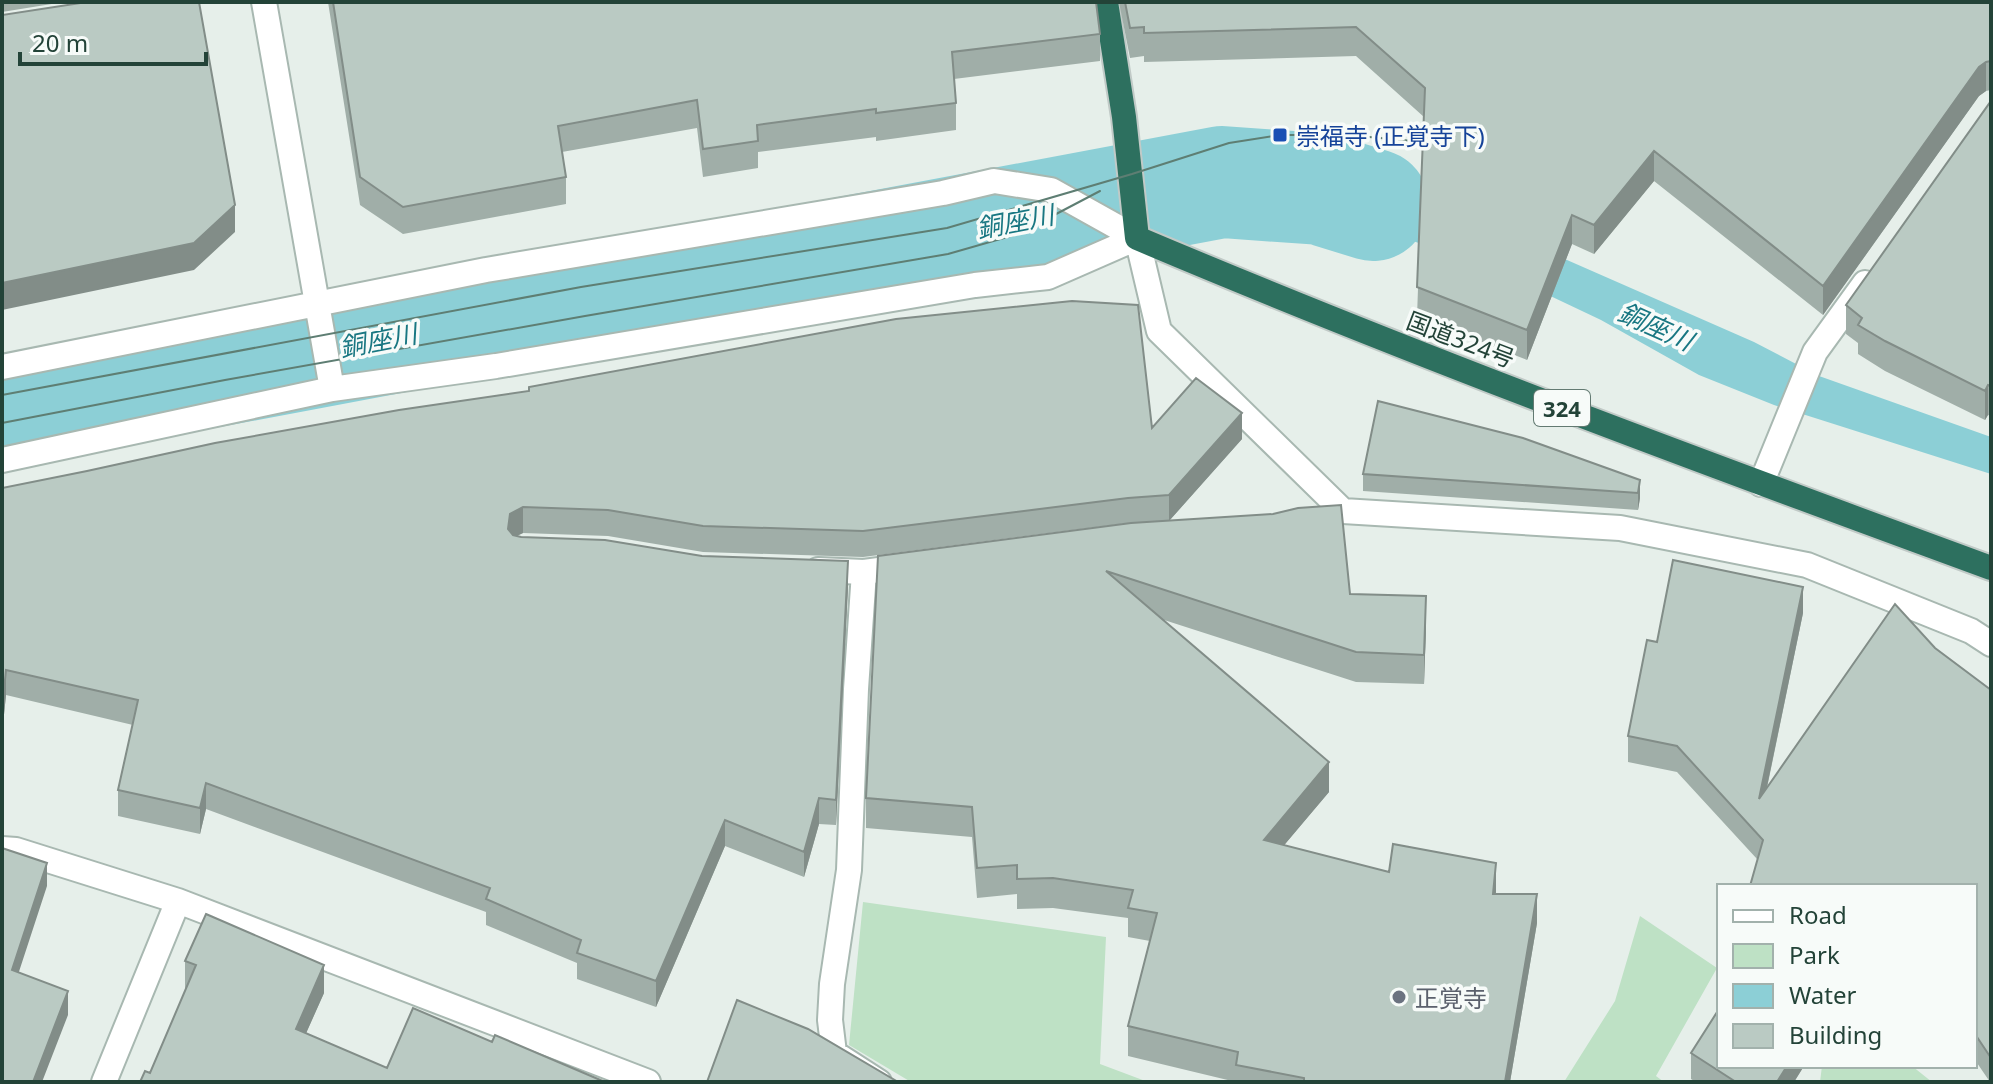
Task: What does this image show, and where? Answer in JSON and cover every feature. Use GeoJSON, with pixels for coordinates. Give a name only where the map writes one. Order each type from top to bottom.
{"type":"FeatureCollection","features":[{"type":"Feature","properties":{"kind":"highway"},"geometry":{"type":"LineString","coordinates":[[1106,2],[1124,117],[1137,238]]}},
{"type":"Feature","properties":{"kind":"highway","name":"国道324号"},"geometry":{"type":"LineString","coordinates":[[1137,238],[1292,304],[1761,484],[1991,568]]}},
{"type":"Feature","properties":{"kind":"street"},"geometry":{"type":"LineString","coordinates":[[264,2],[332,389]]}},
{"type":"Feature","properties":{"kind":"street"},"geometry":{"type":"LineString","coordinates":[[2,367],[486,270],[943,193],[994,181],[1051,190],[1137,238],[1159,331],[1343,511]]}},
{"type":"Feature","properties":{"kind":"street"},"geometry":{"type":"LineString","coordinates":[[2,460],[332,389],[496,366],[975,285],[1048,277],[1137,238]]}},
{"type":"Feature","properties":{"kind":"street"},"geometry":{"type":"LineString","coordinates":[[1761,484],[1815,352],[1874,270]]}},
{"type":"Feature","properties":{"kind":"street"},"geometry":{"type":"LineString","coordinates":[[1315,518],[1343,511],[1620,528],[1807,565],[1971,631],[1991,644]]}},
{"type":"Feature","properties":{"kind":"street"},"geometry":{"type":"LineString","coordinates":[[790,569],[864,572],[926,564]]}},
{"type":"Feature","properties":{"kind":"street"},"geometry":{"type":"LineString","coordinates":[[864,572],[849,870],[832,984],[830,1020],[834,1053],[879,1082]]}},
{"type":"Feature","properties":{"kind":"street"},"geometry":{"type":"LineString","coordinates":[[2,849],[16,850],[178,901],[648,1082]]}},
{"type":"Feature","properties":{"kind":"street"},"geometry":{"type":"LineString","coordinates":[[104,1082],[178,901]]}},
{"type":"Feature","properties":{"kind":"green space"},"geometry":{"type":"Polygon","coordinates":[[[863,902],[1106,937],[1100,1064],[1148,1082],[911,1082],[849,1045],[863,902]]]}},
{"type":"Feature","properties":{"kind":"green space"},"geometry":{"type":"Polygon","coordinates":[[[1640,916],[1717,968],[1656,1076],[1664,1082],[1564,1082],[1615,1001],[1640,916]]]}},
{"type":"Feature","properties":{"kind":"green space"},"geometry":{"type":"Polygon","coordinates":[[[1822,1068],[1914,1068],[1932,1082],[1820,1082],[1822,1068]]]}},
{"type":"Feature","properties":{"kind":"water"},"geometry":{"type":"Polygon","coordinates":[[[1320,157],[1510,235],[1754,342],[1819,376],[1991,437],[1991,474],[1774,405],[1699,375],[1601,320],[1500,272],[1399,236],[1321,220],[1243,199],[1222,182],[1320,157]]]}},
{"type":"Feature","properties":{"kind":"building"},"geometry":{"type":"Polygon","coordinates":[[[87,2],[199,2],[235,205],[194,243],[2,283],[2,15],[87,2]]]}},
{"type":"Feature","properties":{"kind":"building"},"geometry":{"type":"Polygon","coordinates":[[[333,2],[1096,2],[1100,34],[952,52],[956,103],[876,113],[876,109],[757,125],[758,141],[703,149],[697,100],[558,126],[566,177],[403,207],[360,177],[333,2]]]}},
{"type":"Feature","properties":{"kind":"building"},"geometry":{"type":"Polygon","coordinates":[[[1125,2],[1991,2],[1991,61],[1979,67],[1823,286],[1654,151],[1594,225],[1572,215],[1527,330],[1417,287],[1425,88],[1356,27],[1144,33],[1144,27],[1130,28],[1125,2]]]}},
{"type":"Feature","properties":{"kind":"building"},"geometry":{"type":"Polygon","coordinates":[[[1991,101],[1991,386],[1988,385],[1985,391],[1858,325],[1862,318],[1846,305],[1991,101]]]}},
{"type":"Feature","properties":{"kind":"building"},"geometry":{"type":"Polygon","coordinates":[[[1072,301],[1138,305],[1152,428],[1196,378],[1242,413],[1169,495],[863,531],[703,526],[608,510],[523,507],[510,514],[508,529],[513,535],[521,537],[605,540],[702,556],[848,561],[836,800],[819,798],[804,852],[725,820],[656,981],[577,953],[581,940],[486,899],[490,888],[206,783],[200,808],[118,790],[138,700],[6,670],[2,709],[2,488],[215,443],[399,410],[529,391],[529,387],[896,319],[1072,301]]]}},
{"type":"Feature","properties":{"kind":"building"},"geometry":{"type":"Polygon","coordinates":[[[1378,401],[1523,438],[1640,480],[1638,493],[1363,474],[1378,401]]]}},
{"type":"Feature","properties":{"kind":"building"},"geometry":{"type":"Polygon","coordinates":[[[1341,505],[1350,594],[1426,596],[1424,655],[1356,652],[1106,571],[1329,762],[1264,840],[1389,872],[1393,844],[1496,863],[1493,894],[1537,894],[1505,1082],[1304,1082],[1304,1078],[1236,1065],[1238,1052],[1128,1026],[1157,913],[1128,908],[1133,890],[1053,878],[1017,879],[1017,865],[977,868],[972,807],[866,798],[878,556],[1131,523],[1273,514],[1298,508],[1341,505]]]}},
{"type":"Feature","properties":{"kind":"building"},"geometry":{"type":"Polygon","coordinates":[[[1673,560],[1803,587],[1759,799],[1895,604],[1935,648],[1991,690],[1991,1058],[1977,1037],[1977,884],[1751,884],[1763,840],[1677,746],[1628,736],[1647,640],[1657,642],[1673,560]]]}},
{"type":"Feature","properties":{"kind":"building"},"geometry":{"type":"Polygon","coordinates":[[[2,848],[47,863],[12,970],[68,991],[33,1082],[2,1082],[2,848]]]}},
{"type":"Feature","properties":{"kind":"building"},"geometry":{"type":"Polygon","coordinates":[[[206,914],[324,965],[296,1029],[387,1068],[413,1008],[492,1042],[495,1035],[605,1082],[140,1082],[145,1071],[150,1073],[196,965],[185,961],[206,914]]]}},
{"type":"Feature","properties":{"kind":"building"},"geometry":{"type":"Polygon","coordinates":[[[737,1000],[808,1029],[898,1082],[707,1082],[737,1000]]]}},
{"type":"Feature","properties":{"kind":"building"},"geometry":{"type":"Polygon","coordinates":[[[1717,1012],[1717,1068],[1786,1068],[1777,1082],[1736,1082],[1691,1053],[1717,1012]]]}},
{"type":"Feature","properties":{"kind":"waterway","name":"銅座川"},"geometry":{"type":"LineString","coordinates":[[2,411],[1222,182],[1321,189],[1373,205]]}},
{"type":"Feature","properties":{"kind":"tram line"},"geometry":{"type":"LineString","coordinates":[[2,395],[581,287],[947,228],[1229,143],[1280,135],[1347,135],[1413,141]]}},
{"type":"Feature","properties":{"kind":"tram line"},"geometry":{"type":"LineString","coordinates":[[2,423],[225,380],[948,254],[1018,234],[1100,191]]}},
{"type":"Feature","properties":{"kind":"place","name":"崇福寺 (正覚寺下)"},"geometry":{"type":"Point","coordinates":[1280,135]}},
{"type":"Feature","properties":{"kind":"place","name":"正覚寺"},"geometry":{"type":"Point","coordinates":[1399,997]}}]}
